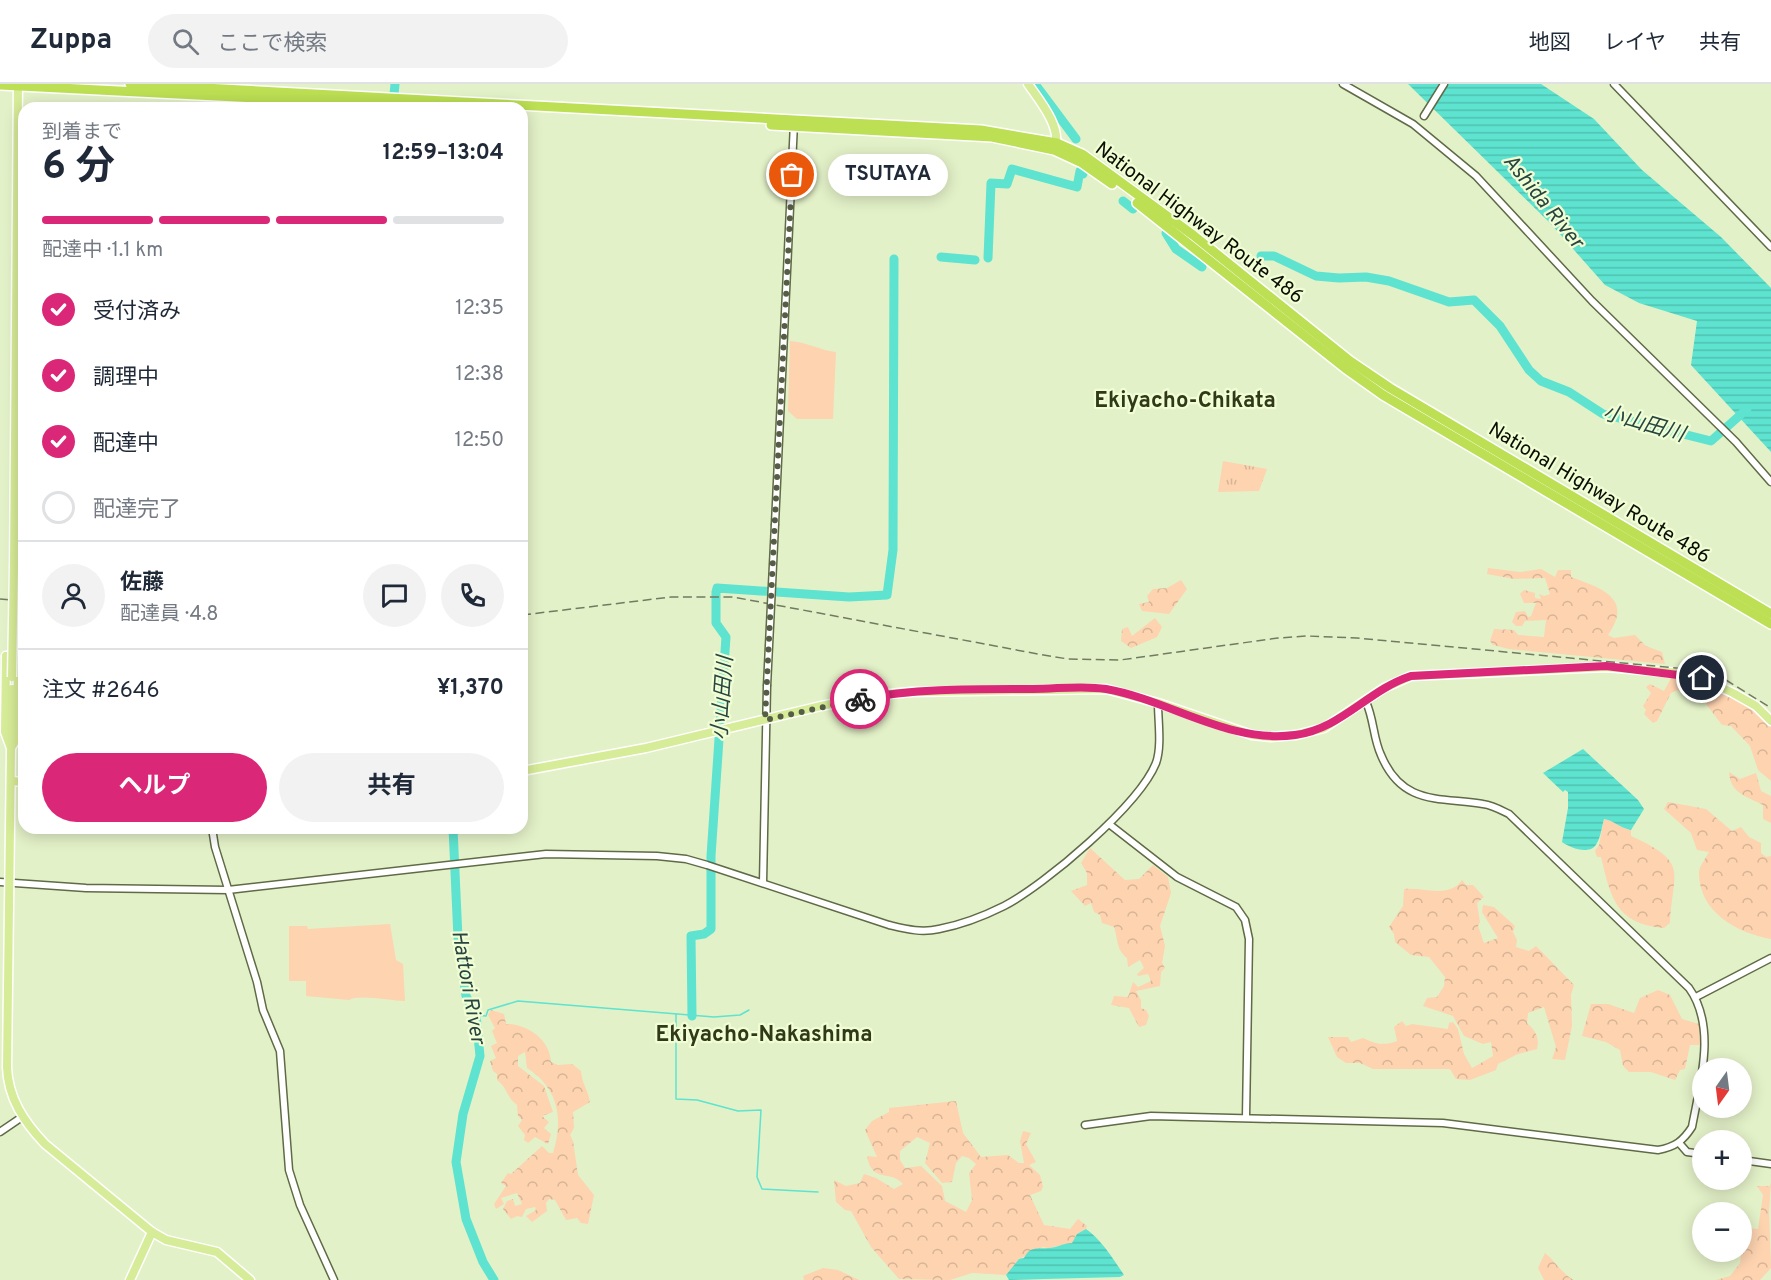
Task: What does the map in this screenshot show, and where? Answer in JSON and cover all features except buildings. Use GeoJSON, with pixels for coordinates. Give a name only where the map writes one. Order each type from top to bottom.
{"type":"FeatureCollection","features":[{"type":"Feature","properties":{"kind":"highway","name":"National Highway Route 486"},"geometry":{"type":"LineString","coordinates":[[130,84],[400,102]]}},
{"type":"Feature","properties":{"kind":"highway","name":"National Highway Route 486"},"geometry":{"type":"LineString","coordinates":[[0,85],[230,90]]}},
{"type":"Feature","properties":{"kind":"highway","name":"National Highway Route 486"},"geometry":{"type":"LineString","coordinates":[[528,109],[794,123],[992,137],[1055,147],[1082,154],[1193,235],[1350,361],[1390,388],[1771,614]]}},
{"type":"Feature","properties":{"kind":"highway","name":"National Highway Route 486"},"geometry":{"type":"LineString","coordinates":[[528,111],[794,123]]}},
{"type":"Feature","properties":{"kind":"highway","name":"National Highway Route 486"},"geometry":{"type":"LineString","coordinates":[[1055,147],[1137,202],[1345,368],[1383,395],[1771,624]]}},
{"type":"Feature","properties":{"kind":"main road"},"geometry":{"type":"LineString","coordinates":[[1028,84],[1050,118],[1055,147]]}},
{"type":"Feature","properties":{"kind":"main road"},"geometry":{"type":"LineString","coordinates":[[18,85],[11,781],[5,883],[8,1078],[22,1117],[45,1144],[152,1232],[166,1240],[217,1252],[250,1280]]}},
{"type":"Feature","properties":{"kind":"main road"},"geometry":{"type":"LineString","coordinates":[[11,748],[5,732],[3,656],[18,657]]}},
{"type":"Feature","properties":{"kind":"main road"},"geometry":{"type":"LineString","coordinates":[[528,770],[646,748],[878,695],[911,693],[1091,688],[1158,703],[1219,725],[1271,737],[1296,735],[1324,728],[1384,688],[1411,676],[1606,666],[1702,678],[1756,706],[1771,721]]}},
{"type":"Feature","properties":{"kind":"main road"},"geometry":{"type":"LineString","coordinates":[[11,748],[17,738],[18,718]]}},
{"type":"Feature","properties":{"kind":"main road"},"geometry":{"type":"LineString","coordinates":[[11,781],[18,782]]}},
{"type":"Feature","properties":{"kind":"main road"},"geometry":{"type":"LineString","coordinates":[[130,1280],[152,1232]]}},
{"type":"Feature","properties":{"kind":"street"},"geometry":{"type":"LineString","coordinates":[[1343,84],[1413,124],[1476,176],[1592,301],[1736,442],[1771,482]]}},
{"type":"Feature","properties":{"kind":"street"},"geometry":{"type":"LineString","coordinates":[[1425,116],[1444,84]]}},
{"type":"Feature","properties":{"kind":"street"},"geometry":{"type":"LineString","coordinates":[[1614,84],[1694,164],[1771,247]]}},
{"type":"Feature","properties":{"kind":"street"},"geometry":{"type":"LineString","coordinates":[[763,884],[765,720],[794,123]]}},
{"type":"Feature","properties":{"kind":"street"},"geometry":{"type":"LineString","coordinates":[[1085,1125],[1151,1116],[1443,1123],[1658,1150],[1680,1143],[1692,1127],[1705,1037],[1701,1007],[1696,997],[1676,973],[1509,814],[1486,804],[1431,800],[1401,783],[1381,756],[1372,714],[1366,702]]}},
{"type":"Feature","properties":{"kind":"street"},"geometry":{"type":"LineString","coordinates":[[5,883],[86,888],[228,890],[546,854],[657,856],[686,859],[912,931],[939,929],[978,917],[1019,897],[1070,859],[1109,824],[1145,781],[1157,760],[1158,703]]}},
{"type":"Feature","properties":{"kind":"street"},"geometry":{"type":"LineString","coordinates":[[1109,824],[1177,877],[1191,886],[1228,902],[1245,920],[1249,939],[1246,1117]]}},
{"type":"Feature","properties":{"kind":"street"},"geometry":{"type":"LineString","coordinates":[[213,834],[257,982],[263,1010],[280,1052],[289,1170],[300,1205],[334,1280]]}},
{"type":"Feature","properties":{"kind":"street"},"geometry":{"type":"LineString","coordinates":[[1696,997],[1771,958]]}},
{"type":"Feature","properties":{"kind":"street"},"geometry":{"type":"LineString","coordinates":[[0,1132],[22,1117]]}},
{"type":"Feature","properties":{"kind":"street"},"geometry":{"type":"LineString","coordinates":[[1680,1143],[1687,1152],[1692,1153]]}},
{"type":"Feature","properties":{"kind":"street"},"geometry":{"type":"LineString","coordinates":[[1752,1161],[1771,1164]]}},
{"type":"Feature","properties":{"kind":"green space"},"geometry":{"type":"Polygon","coordinates":[[[790,341],[836,352],[833,419],[797,419],[788,411],[790,341]]]}},
{"type":"Feature","properties":{"kind":"green space"},"geometry":{"type":"Polygon","coordinates":[[[1223,461],[1267,469],[1259,491],[1218,492],[1223,461]]]}},
{"type":"Feature","properties":{"kind":"green space"},"geometry":{"type":"Polygon","coordinates":[[[1488,568],[1520,572],[1541,569],[1555,577],[1558,570],[1571,570],[1571,577],[1603,590],[1616,603],[1615,622],[1608,635],[1614,638],[1635,635],[1646,646],[1662,652],[1665,664],[1509,649],[1493,645],[1490,641],[1494,629],[1514,630],[1518,635],[1544,637],[1546,620],[1525,621],[1522,626],[1516,626],[1512,622],[1516,612],[1525,611],[1528,617],[1531,616],[1536,603],[1524,603],[1520,594],[1524,590],[1535,593],[1535,598],[1541,599],[1539,594],[1544,596],[1550,594],[1545,578],[1514,579],[1487,574],[1488,568]]]}},
{"type":"Feature","properties":{"kind":"green space"},"geometry":{"type":"Polygon","coordinates":[[[1181,580],[1187,589],[1169,614],[1142,611],[1139,604],[1149,602],[1147,596],[1153,589],[1167,588],[1181,580]]]}},
{"type":"Feature","properties":{"kind":"green space"},"geometry":{"type":"Polygon","coordinates":[[[1155,618],[1162,627],[1157,637],[1131,648],[1121,641],[1122,629],[1128,627],[1132,636],[1155,618]]]}},
{"type":"Feature","properties":{"kind":"green space"},"geometry":{"type":"Polygon","coordinates":[[[1686,677],[1742,703],[1771,725],[1771,781],[1758,770],[1750,746],[1731,726],[1722,725],[1703,700],[1688,698],[1678,690],[1671,693],[1657,721],[1653,723],[1644,714],[1646,710],[1643,706],[1651,693],[1646,687],[1650,684],[1664,691],[1671,678],[1686,677]]]}},
{"type":"Feature","properties":{"kind":"green space"},"geometry":{"type":"Polygon","coordinates":[[[1729,772],[1740,779],[1756,773],[1761,791],[1771,796],[1771,823],[1763,819],[1763,805],[1745,796],[1732,785],[1729,772]]]}},
{"type":"Feature","properties":{"kind":"green space"},"geometry":{"type":"Polygon","coordinates":[[[1668,802],[1706,809],[1732,831],[1741,827],[1749,837],[1761,843],[1761,853],[1766,857],[1771,856],[1771,939],[1733,926],[1722,918],[1705,899],[1699,870],[1709,852],[1697,850],[1691,833],[1664,809],[1668,802]]]}},
{"type":"Feature","properties":{"kind":"green space"},"geometry":{"type":"Polygon","coordinates":[[[1604,819],[1631,830],[1631,836],[1650,845],[1670,861],[1675,879],[1670,923],[1664,928],[1635,921],[1618,906],[1608,885],[1601,857],[1597,857],[1595,851],[1599,845],[1604,819]]]}},
{"type":"Feature","properties":{"kind":"green space"},"geometry":{"type":"Polygon","coordinates":[[[1090,848],[1125,880],[1139,879],[1153,865],[1168,877],[1171,893],[1160,926],[1165,946],[1162,963],[1165,968],[1161,972],[1160,986],[1136,991],[1141,1000],[1141,1008],[1146,1010],[1149,1016],[1146,1025],[1139,1027],[1129,1008],[1111,1005],[1114,996],[1128,997],[1133,982],[1138,987],[1151,981],[1148,974],[1138,976],[1137,974],[1144,968],[1140,960],[1128,967],[1127,958],[1119,948],[1114,927],[1102,923],[1100,915],[1094,912],[1091,903],[1085,906],[1071,891],[1087,885],[1087,873],[1081,863],[1090,848]]]}},
{"type":"Feature","properties":{"kind":"green space"},"geometry":{"type":"Polygon","coordinates":[[[1462,880],[1466,885],[1473,885],[1484,897],[1477,903],[1480,922],[1478,926],[1484,943],[1498,938],[1482,912],[1483,905],[1494,907],[1515,926],[1513,932],[1517,940],[1516,947],[1529,951],[1536,946],[1574,985],[1571,995],[1572,1026],[1565,1060],[1552,1059],[1556,1047],[1544,1007],[1528,1013],[1527,1023],[1536,1034],[1537,1049],[1518,1054],[1498,1064],[1496,1070],[1470,1080],[1456,1079],[1450,1069],[1373,1069],[1360,1063],[1346,1063],[1337,1057],[1328,1037],[1348,1037],[1351,1042],[1363,1038],[1380,1044],[1392,1043],[1397,1041],[1394,1027],[1402,1021],[1406,1026],[1412,1024],[1448,1029],[1449,1023],[1453,1022],[1458,1029],[1464,1054],[1472,1068],[1493,1056],[1491,1042],[1483,1044],[1464,1036],[1453,1016],[1423,1006],[1427,998],[1437,997],[1444,986],[1445,977],[1429,957],[1411,955],[1395,942],[1394,934],[1389,927],[1403,906],[1404,889],[1443,891],[1457,886],[1462,880]]]}},
{"type":"Feature","properties":{"kind":"green space"},"geometry":{"type":"Polygon","coordinates":[[[390,924],[396,960],[403,964],[405,1001],[367,998],[349,1000],[306,996],[306,981],[289,981],[289,926],[307,926],[308,929],[390,924]]]}},
{"type":"Feature","properties":{"kind":"green space"},"geometry":{"type":"Polygon","coordinates":[[[1658,990],[1670,995],[1682,1019],[1699,1024],[1700,1045],[1690,1045],[1685,1069],[1680,1070],[1675,1080],[1651,1072],[1629,1072],[1623,1066],[1620,1050],[1606,1042],[1582,1036],[1591,1004],[1608,1004],[1634,1013],[1640,998],[1658,990]]]}},
{"type":"Feature","properties":{"kind":"green space"},"geometry":{"type":"Polygon","coordinates":[[[491,1010],[504,1014],[506,1024],[530,1030],[542,1040],[550,1054],[551,1062],[558,1065],[572,1064],[581,1071],[590,1102],[573,1112],[574,1128],[570,1135],[578,1175],[594,1195],[588,1224],[581,1223],[577,1218],[566,1220],[555,1200],[549,1199],[546,1203],[547,1211],[532,1222],[526,1216],[536,1210],[535,1207],[526,1209],[522,1217],[517,1216],[511,1219],[503,1209],[507,1201],[513,1199],[515,1206],[522,1204],[517,1193],[501,1198],[504,1204],[496,1209],[494,1204],[506,1186],[501,1183],[508,1173],[511,1174],[542,1146],[549,1153],[553,1153],[558,1116],[552,1094],[546,1085],[527,1068],[525,1052],[518,1056],[518,1066],[544,1086],[553,1112],[542,1116],[549,1122],[544,1128],[551,1134],[548,1144],[535,1137],[528,1143],[524,1140],[525,1135],[518,1126],[522,1120],[518,1116],[517,1105],[497,1080],[497,1074],[493,1071],[490,1061],[496,1058],[491,1046],[497,1043],[492,1031],[495,1028],[488,1015],[491,1010]]]}},
{"type":"Feature","properties":{"kind":"green space"},"geometry":{"type":"Polygon","coordinates":[[[956,1101],[963,1133],[981,1157],[1008,1155],[1019,1163],[1024,1163],[1020,1141],[1023,1131],[1031,1133],[1026,1144],[1036,1162],[1029,1165],[1040,1175],[1043,1187],[1041,1191],[1030,1195],[1044,1225],[1070,1229],[1078,1219],[1087,1226],[1086,1229],[1077,1234],[1072,1243],[1043,1247],[1019,1259],[1006,1275],[972,1273],[950,1280],[899,1279],[871,1247],[851,1211],[845,1210],[836,1202],[834,1180],[846,1186],[860,1183],[864,1174],[894,1189],[903,1184],[893,1177],[873,1170],[867,1156],[877,1157],[865,1130],[872,1121],[889,1112],[889,1108],[956,1101]],[[917,1137],[900,1151],[900,1160],[905,1168],[921,1166],[942,1186],[945,1201],[966,1212],[972,1200],[969,1173],[976,1164],[962,1156],[956,1163],[952,1182],[942,1183],[925,1163],[930,1143],[917,1137]]]}},
{"type":"Feature","properties":{"kind":"green space"},"geometry":{"type":"Polygon","coordinates":[[[1771,1182],[1769,1211],[1771,1268],[1760,1280],[1716,1280],[1730,1276],[1740,1262],[1752,1262],[1752,1229],[1758,1229],[1763,1195],[1757,1186],[1770,1186],[1771,1182]]]}},
{"type":"Feature","properties":{"kind":"green space"},"geometry":{"type":"Polygon","coordinates":[[[1545,1253],[1574,1280],[1544,1280],[1538,1268],[1545,1253]]]}},
{"type":"Feature","properties":{"kind":"green space"},"geometry":{"type":"Polygon","coordinates":[[[823,1268],[838,1270],[859,1280],[804,1280],[803,1276],[823,1268]]]}},
{"type":"Feature","properties":{"kind":"water","name":"Ashida River"},"geometry":{"type":"Polygon","coordinates":[[[1408,84],[1541,84],[1594,119],[1642,170],[1721,237],[1771,288],[1771,452],[1691,365],[1697,321],[1639,303],[1605,285],[1551,224],[1408,84]]]}},
{"type":"Feature","properties":{"kind":"water"},"geometry":{"type":"Polygon","coordinates":[[[1583,749],[1638,800],[1644,809],[1631,830],[1604,819],[1597,843],[1594,847],[1585,850],[1570,847],[1562,842],[1568,808],[1568,792],[1565,790],[1563,792],[1543,773],[1583,749]]]}},
{"type":"Feature","properties":{"kind":"water"},"geometry":{"type":"Polygon","coordinates":[[[1086,1229],[1102,1244],[1124,1275],[1120,1277],[1009,1280],[1006,1275],[1019,1259],[1024,1258],[1029,1252],[1034,1249],[1072,1243],[1077,1234],[1086,1229]]]}},
{"type":"Feature","properties":{"kind":"waterway","name":"Hattori River"},"geometry":{"type":"LineString","coordinates":[[393,102],[395,84]]}},
{"type":"Feature","properties":{"kind":"waterway"},"geometry":{"type":"LineString","coordinates":[[1035,84],[1076,139]]}},
{"type":"Feature","properties":{"kind":"waterway","name":"小山田川"},"geometry":{"type":"LineString","coordinates":[[988,258],[991,183],[1007,184],[1012,169],[1077,187],[1080,171],[1083,174]]}},
{"type":"Feature","properties":{"kind":"waterway","name":"小山田川"},"geometry":{"type":"LineString","coordinates":[[1123,201],[1133,209]]}},
{"type":"Feature","properties":{"kind":"waterway","name":"小山田川"},"geometry":{"type":"LineString","coordinates":[[1166,233],[1176,249],[1202,267]]}},
{"type":"Feature","properties":{"kind":"waterway","name":"小山田川"},"geometry":{"type":"LineString","coordinates":[[1261,256],[1274,256],[1316,276],[1366,277],[1389,281],[1449,302],[1474,300],[1500,326],[1529,370],[1541,381],[1569,392],[1603,414],[1711,441],[1747,409]]}},
{"type":"Feature","properties":{"kind":"waterway","name":"小山田川"},"geometry":{"type":"LineString","coordinates":[[941,257],[975,260]]}},
{"type":"Feature","properties":{"kind":"waterway","name":"小山田川"},"geometry":{"type":"LineString","coordinates":[[692,1016],[691,936],[704,934],[711,929],[711,856],[726,637],[716,623],[717,588],[849,597],[887,595],[893,550],[894,259]]}},
{"type":"Feature","properties":{"kind":"waterway","name":"Hattori River"},"geometry":{"type":"LineString","coordinates":[[453,834],[458,938],[466,996],[476,1015],[480,1056],[463,1114],[456,1162],[466,1219],[483,1262],[494,1280]]}},
{"type":"Feature","properties":{"kind":"waterway"},"geometry":{"type":"LineString","coordinates":[[476,1015],[486,1016],[488,1010],[518,1001],[714,1017],[740,1015],[749,1010]]}},
{"type":"Feature","properties":{"kind":"waterway"},"geometry":{"type":"LineString","coordinates":[[676,1014],[676,1099],[697,1100],[738,1111],[761,1110],[757,1177],[762,1189],[818,1192]]}},
{"type":"Feature","properties":{"kind":"railway"},"geometry":{"type":"LineString","coordinates":[[528,614],[671,597],[733,597],[1068,659],[1120,660],[1278,638],[1307,636],[1357,638],[1687,669],[1726,680],[1771,708]]}},
{"type":"Feature","properties":{"kind":"railway"},"geometry":{"type":"LineString","coordinates":[[0,599],[18,600]]}},
{"type":"Feature","properties":{"kind":"way so far"},"geometry":{"type":"LineString","coordinates":[[792,175],[765,720],[860,699]]}},
{"type":"Feature","properties":{"kind":"place","name":"TSUTAYA"},"geometry":{"type":"Point","coordinates":[792,175]}},
{"type":"Feature","properties":{"kind":"district","name":"Ekiyacho-Chikata"},"geometry":{"type":"Point","coordinates":[1185,399]}},
{"type":"Feature","properties":{"kind":"district","name":"Ekiyacho-Nakashima"},"geometry":{"type":"Point","coordinates":[764,1033]}},
{"type":"Feature","properties":{"kind":"route"},"geometry":{"type":"LineString","coordinates":[[860,699],[878,695],[983,690],[1106,689],[1158,703],[1231,729],[1271,737],[1296,735],[1324,728],[1341,719],[1384,688],[1411,676],[1453,672],[1484,673],[1606,666],[1702,678]]}}]}
